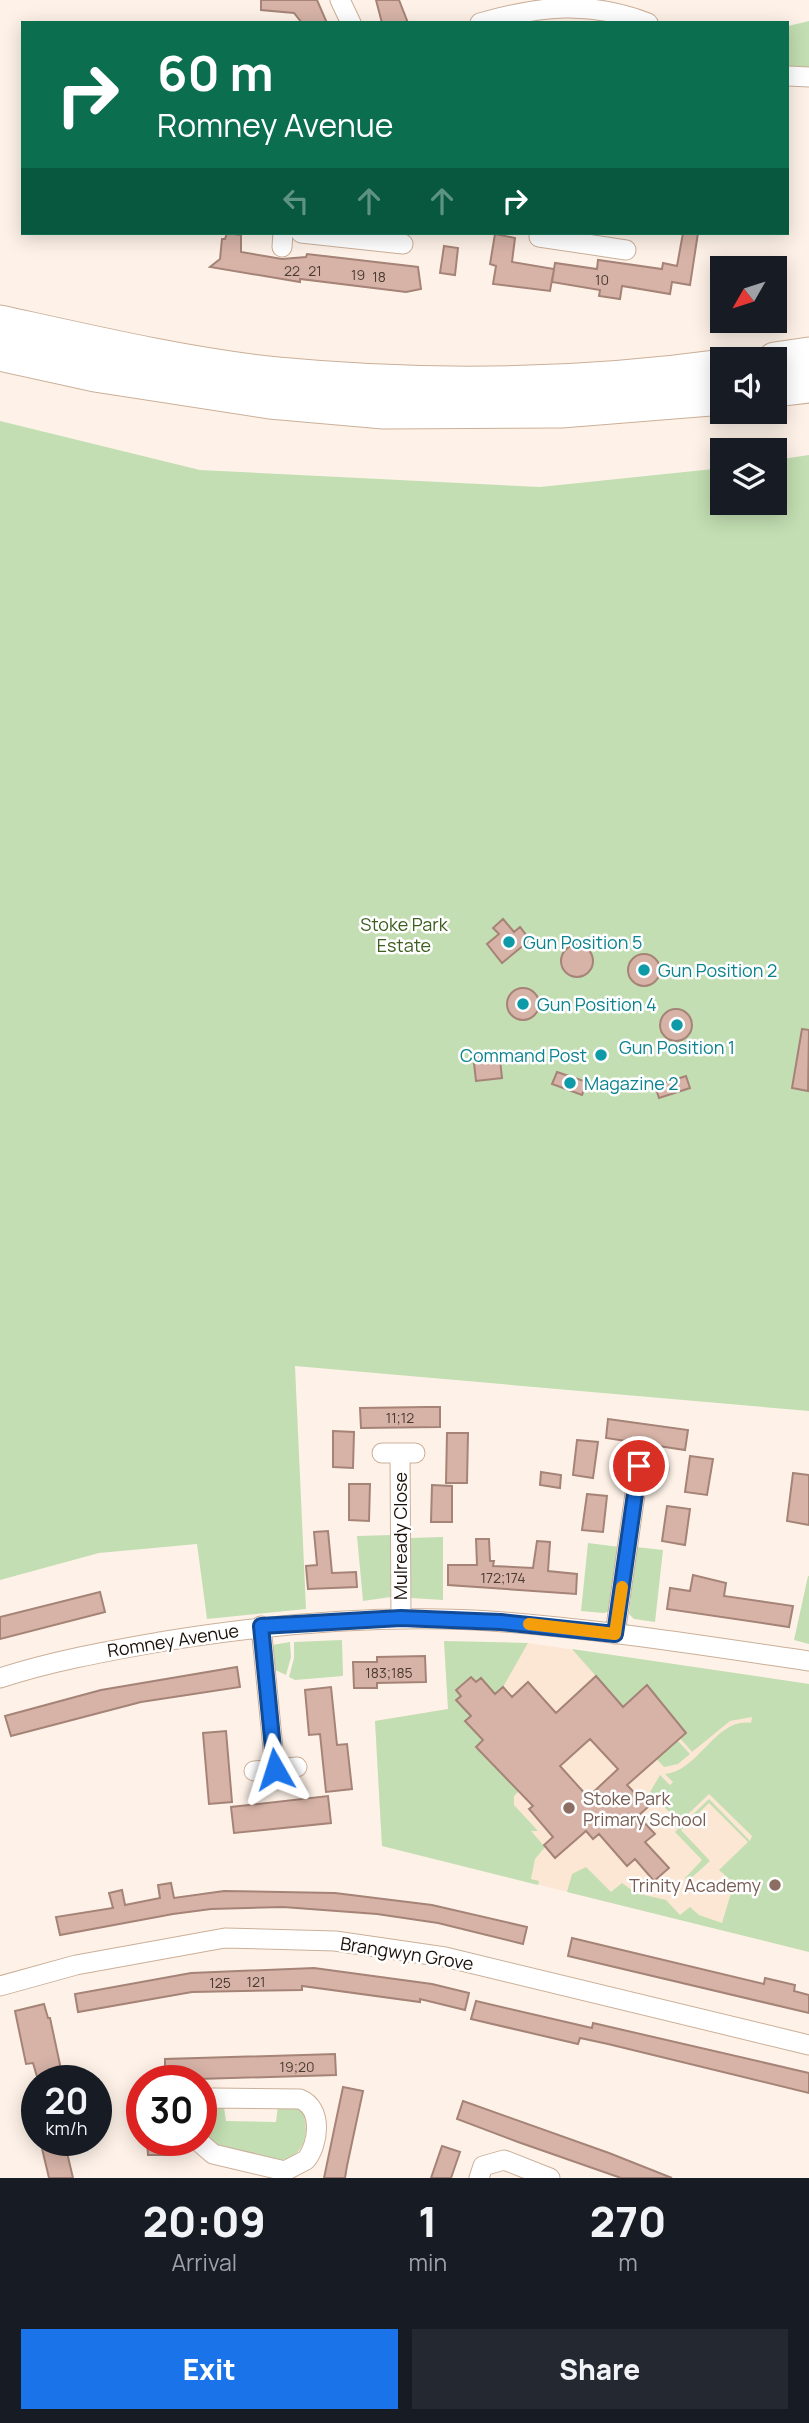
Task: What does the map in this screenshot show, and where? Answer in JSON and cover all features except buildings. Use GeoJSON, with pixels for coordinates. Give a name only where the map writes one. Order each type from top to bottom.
{"type":"FeatureCollection","features":[{"type":"Feature","properties":{"kind":"highway"},"geometry":{"type":"LineString","coordinates":[[0,323],[104,346],[276,374],[355,379],[566,383],[710,368]]}},
{"type":"Feature","properties":{"kind":"highway"},"geometry":{"type":"LineString","coordinates":[[0,353],[95,374],[271,401],[384,411],[561,410],[710,398]]}},
{"type":"Feature","properties":{"kind":"highway"},"geometry":{"type":"LineString","coordinates":[[787,358],[809,355]]}},
{"type":"Feature","properties":{"kind":"highway"},"geometry":{"type":"LineString","coordinates":[[787,388],[809,385]]}},
{"type":"Feature","properties":{"kind":"street"},"geometry":{"type":"LineString","coordinates":[[340,0],[350,21]]}},
{"type":"Feature","properties":{"kind":"street"},"geometry":{"type":"LineString","coordinates":[[488,21],[526,12],[637,13]]}},
{"type":"Feature","properties":{"kind":"street"},"geometry":{"type":"LineString","coordinates":[[789,76],[809,76]]}},
{"type":"Feature","properties":{"kind":"street"},"geometry":{"type":"LineString","coordinates":[[328,235],[394,240]]}},
{"type":"Feature","properties":{"kind":"street"},"geometry":{"type":"LineString","coordinates":[[539,237],[582,238],[626,250]]}},
{"type":"Feature","properties":{"kind":"street","name":"Mulready Close"},"geometry":{"type":"LineString","coordinates":[[399,1453],[401,1618]]}},
{"type":"Feature","properties":{"kind":"street"},"geometry":{"type":"LineString","coordinates":[[615,1634],[631,1465],[659,1469]]}},
{"type":"Feature","properties":{"kind":"street","name":"Romney Avenue"},"geometry":{"type":"LineString","coordinates":[[0,1678],[57,1660],[261,1626],[401,1618],[501,1622],[615,1634],[809,1661]]}},
{"type":"Feature","properties":{"kind":"street"},"geometry":{"type":"LineString","coordinates":[[261,1626],[275,1769]]}},
{"type":"Feature","properties":{"kind":"street"},"geometry":{"type":"LineString","coordinates":[[254,1771],[297,1767]]}},
{"type":"Feature","properties":{"kind":"street","name":"Brangwyn Grove"},"geometry":{"type":"LineString","coordinates":[[0,1986],[76,1965],[225,1938],[335,1941],[445,1957],[809,2045]]}},
{"type":"Feature","properties":{"kind":"street"},"geometry":{"type":"LineString","coordinates":[[216,2156],[239,2169],[300,2173],[310,2155],[315,2138],[315,2114],[306,2102],[217,2098]]}},
{"type":"Feature","properties":{"kind":"street"},"geometry":{"type":"LineString","coordinates":[[479,2178],[483,2166],[504,2160],[550,2178]]}},
{"type":"Feature","properties":{"kind":"shaded area","name":"Stoke Park Primary School"},"geometry":{"type":"Polygon","coordinates":[[[444,1641],[528,1643],[809,1684],[809,1952],[382,1846],[375,1721],[448,1709],[444,1641]]]}},
{"type":"Feature","properties":{"kind":"green space"},"geometry":{"type":"Polygon","coordinates":[[[809,21],[809,69],[789,66],[789,26],[809,21]]]}},
{"type":"Feature","properties":{"kind":"green space","name":"Stoke Park Estate"},"geometry":{"type":"Polygon","coordinates":[[[0,421],[200,470],[540,487],[710,469],[710,515],[787,515],[787,458],[809,455],[809,1411],[295,1366],[306,1609],[207,1619],[197,1544],[99,1553],[0,1580],[0,421]]]}},
{"type":"Feature","properties":{"kind":"green space"},"geometry":{"type":"Polygon","coordinates":[[[391,1535],[391,1597],[363,1601],[357,1536],[391,1535]]]}},
{"type":"Feature","properties":{"kind":"green space"},"geometry":{"type":"Polygon","coordinates":[[[443,1537],[443,1600],[411,1598],[409,1538],[443,1537]]]}},
{"type":"Feature","properties":{"kind":"green space"},"geometry":{"type":"Polygon","coordinates":[[[588,1543],[620,1547],[610,1611],[604,1613],[581,1611],[588,1543]]]}},
{"type":"Feature","properties":{"kind":"green space"},"geometry":{"type":"Polygon","coordinates":[[[636,1547],[663,1550],[655,1622],[634,1619],[629,1614],[636,1547]]]}},
{"type":"Feature","properties":{"kind":"green space"},"geometry":{"type":"Polygon","coordinates":[[[809,1576],[809,1644],[794,1640],[809,1576]]]}},
{"type":"Feature","properties":{"kind":"green space"},"geometry":{"type":"Polygon","coordinates":[[[342,1640],[343,1676],[295,1680],[289,1677],[294,1658],[294,1642],[342,1640]]]}},
{"type":"Feature","properties":{"kind":"green space"},"geometry":{"type":"Polygon","coordinates":[[[444,1641],[528,1643],[503,1687],[495,1694],[481,1678],[476,1682],[471,1677],[456,1691],[461,1696],[457,1700],[471,1716],[465,1721],[483,1740],[477,1747],[519,1791],[514,1796],[514,1805],[538,1831],[531,1831],[545,1847],[535,1859],[531,1879],[539,1881],[538,1885],[382,1846],[375,1721],[448,1709],[444,1641]]]}},
{"type":"Feature","properties":{"kind":"green space"},"geometry":{"type":"Polygon","coordinates":[[[290,1642],[291,1657],[286,1675],[271,1668],[272,1645],[290,1642]]]}},
{"type":"Feature","properties":{"kind":"green space"},"geometry":{"type":"Polygon","coordinates":[[[572,1649],[809,1684],[809,1952],[567,1892],[572,1874],[586,1867],[611,1892],[622,1883],[636,1893],[666,1900],[680,1915],[690,1907],[699,1915],[722,1923],[734,1883],[719,1870],[748,1842],[709,1803],[681,1830],[710,1861],[688,1881],[685,1878],[702,1860],[675,1832],[678,1829],[670,1820],[687,1820],[709,1799],[750,1841],[752,1836],[709,1794],[686,1816],[673,1816],[650,1792],[660,1775],[670,1785],[673,1782],[665,1774],[688,1764],[728,1728],[739,1723],[751,1723],[752,1717],[730,1721],[692,1752],[680,1738],[671,1746],[678,1741],[690,1754],[678,1764],[664,1767],[632,1733],[638,1722],[661,1701],[647,1686],[623,1707],[572,1649]]]}},
{"type":"Feature","properties":{"kind":"green space"},"geometry":{"type":"Polygon","coordinates":[[[278,2105],[301,2109],[304,2116],[304,2140],[301,2147],[290,2157],[282,2160],[217,2145],[217,2107],[224,2107],[226,2121],[276,2122],[278,2105]]]}},
{"type":"Feature","properties":{"kind":"slow traffic"},"geometry":{"type":"LineString","coordinates":[[529,1624],[615,1634],[622,1587]]}},
{"type":"Feature","properties":{"kind":"place","name":"Gun Position 5"},"geometry":{"type":"Point","coordinates":[509,942]}},
{"type":"Feature","properties":{"kind":"place","name":"Gun Position 2"},"geometry":{"type":"Point","coordinates":[644,970]}},
{"type":"Feature","properties":{"kind":"place","name":"Gun Position 4"},"geometry":{"type":"Point","coordinates":[523,1004]}},
{"type":"Feature","properties":{"kind":"place","name":"Gun Position 1"},"geometry":{"type":"Point","coordinates":[677,1025]}},
{"type":"Feature","properties":{"kind":"place","name":"Command Post"},"geometry":{"type":"Point","coordinates":[601,1055]}},
{"type":"Feature","properties":{"kind":"place","name":"Magazine 2"},"geometry":{"type":"Point","coordinates":[570,1083]}},
{"type":"Feature","properties":{"kind":"place","name":"Stoke Park Primary School"},"geometry":{"type":"Point","coordinates":[569,1808]}},
{"type":"Feature","properties":{"kind":"place","name":"Trinity Academy"},"geometry":{"type":"Point","coordinates":[775,1885]}},
{"type":"Feature","properties":{"kind":"route"},"geometry":{"type":"LineString","coordinates":[[275,1769],[261,1626],[401,1618],[501,1622],[615,1634],[639,1466]]}}]}
